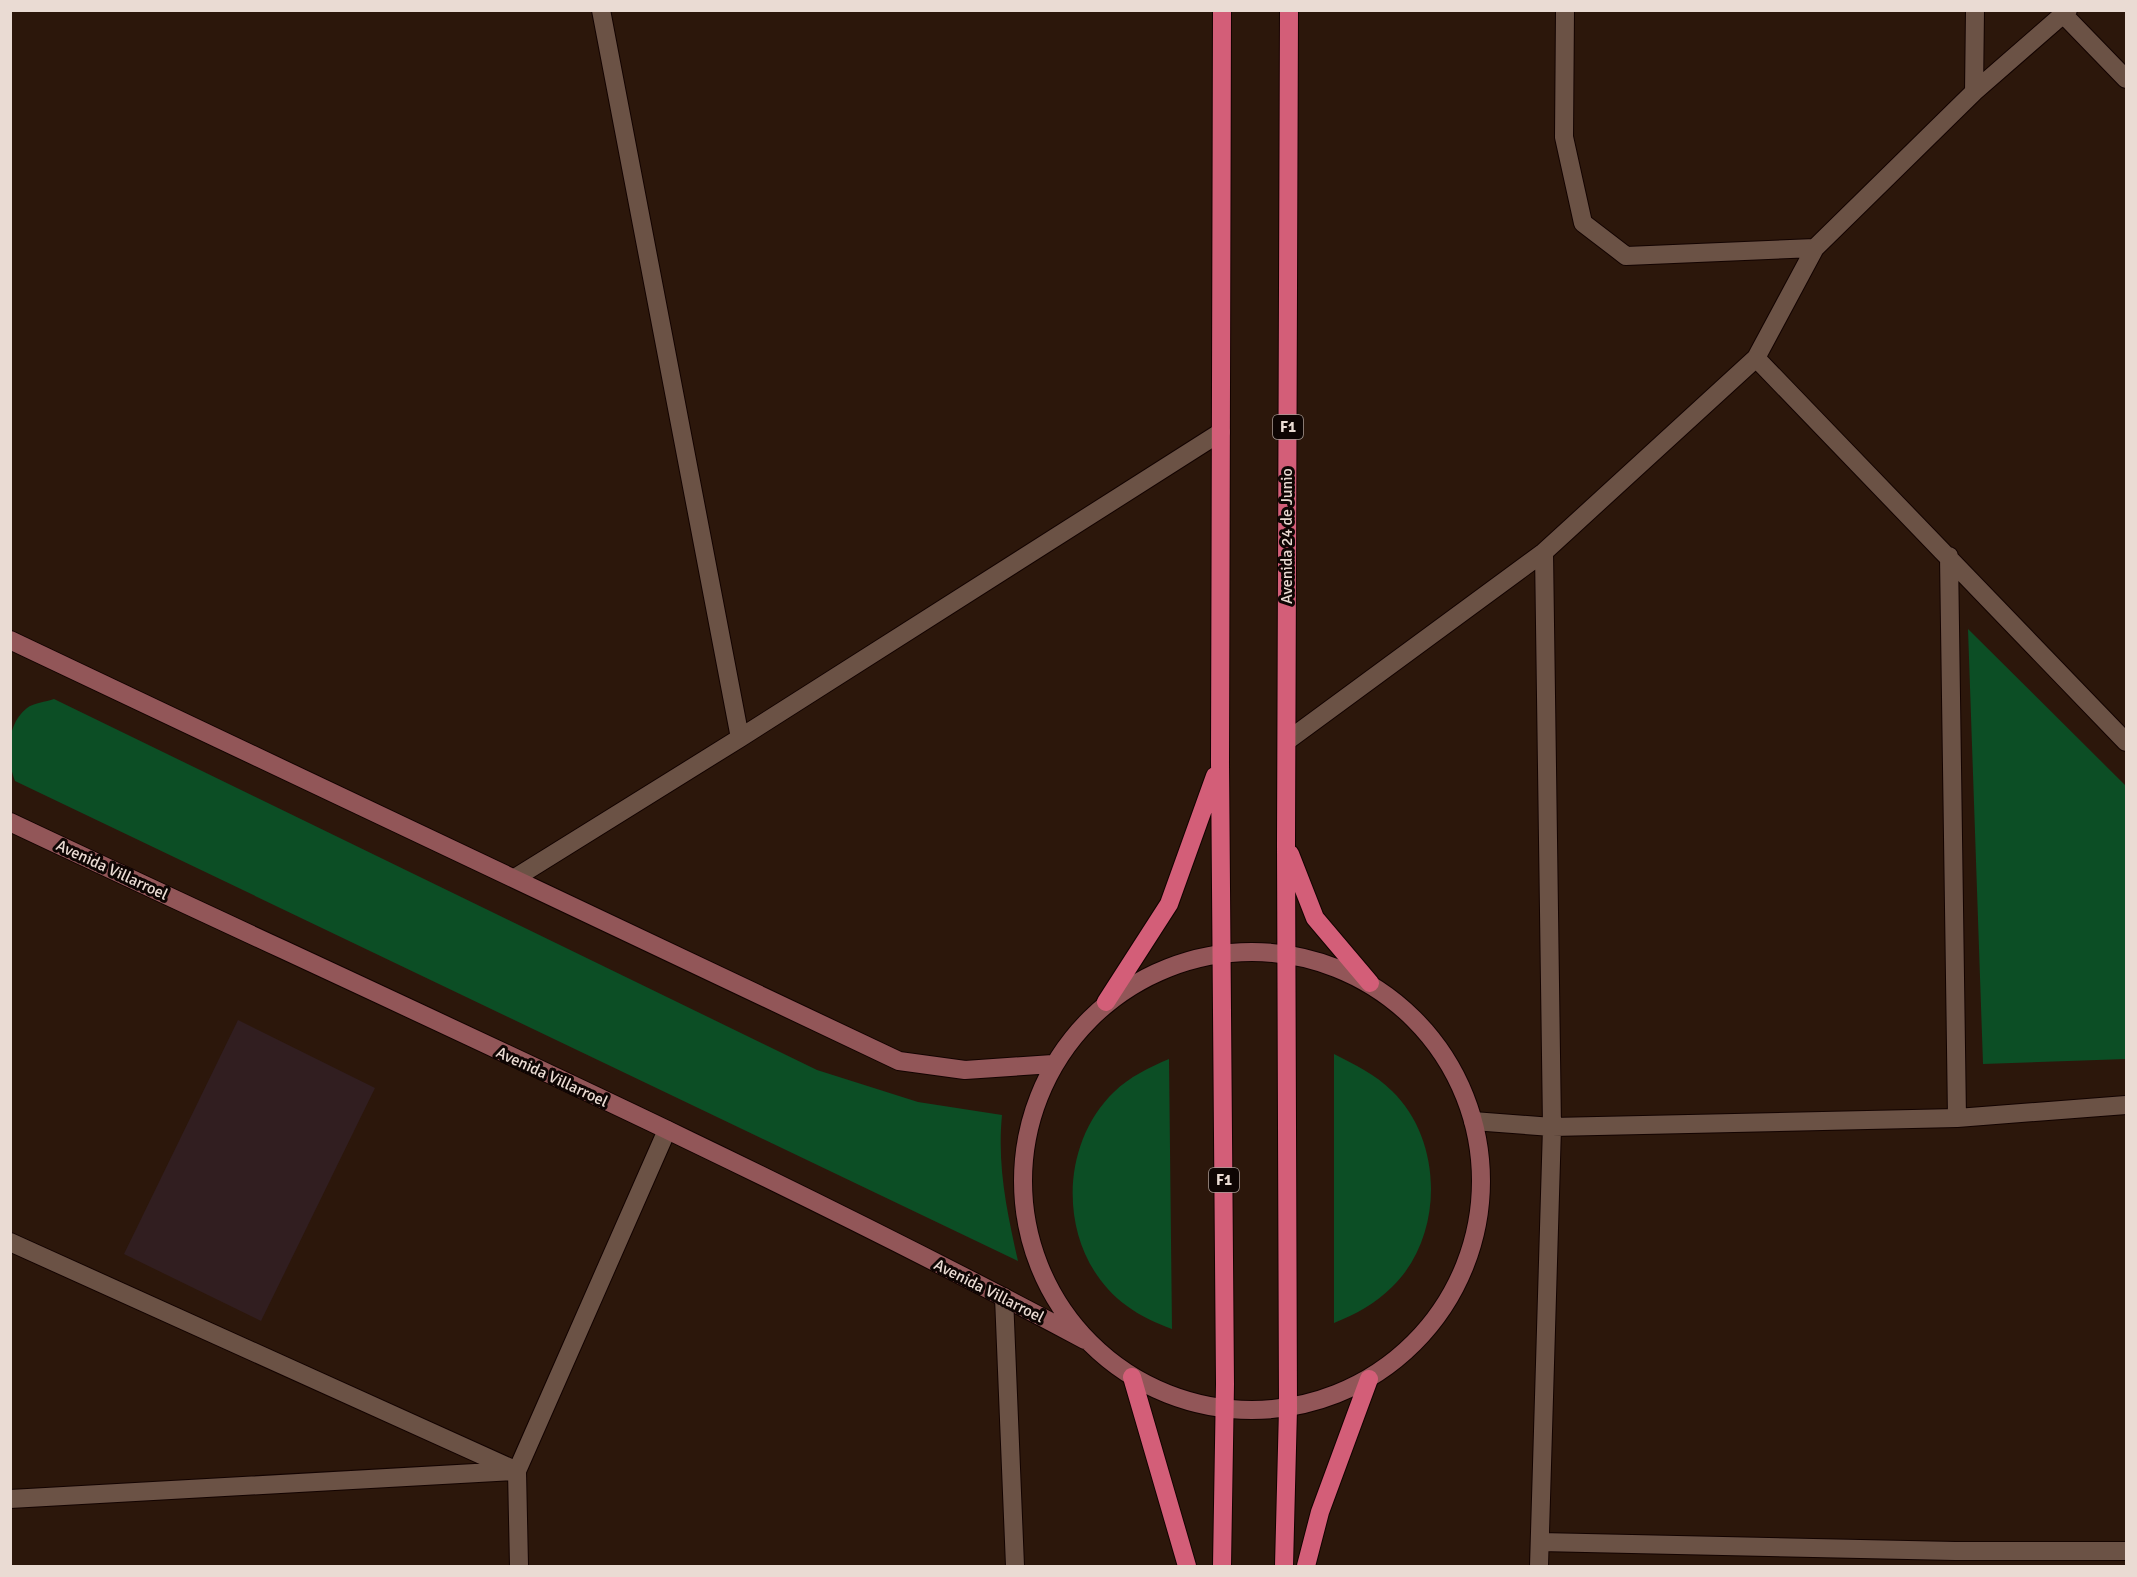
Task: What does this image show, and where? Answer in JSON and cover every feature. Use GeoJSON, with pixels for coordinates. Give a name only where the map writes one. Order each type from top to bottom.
{"type":"FeatureCollection","features":[{"type":"Feature","properties":{"kind":"highway","name":"F1"},"geometry":{"type":"LineString","coordinates":[[1222,10],[1220,763],[1225,1408],[1222,1566]]}},
{"type":"Feature","properties":{"kind":"highway","name":"Avenida 24 de Junio"},"geometry":{"type":"LineString","coordinates":[[1288,953],[1286,844],[1289,10]]}},
{"type":"Feature","properties":{"kind":"highway"},"geometry":{"type":"LineString","coordinates":[[1107,1002],[1169,904],[1220,763]]}},
{"type":"Feature","properties":{"kind":"highway"},"geometry":{"type":"LineString","coordinates":[[1286,844],[1316,918],[1370,983]]}},
{"type":"Feature","properties":{"kind":"highway","name":"F1"},"geometry":{"type":"LineString","coordinates":[[1284,1566],[1288,1409],[1288,953]]}},
{"type":"Feature","properties":{"kind":"highway"},"geometry":{"type":"LineString","coordinates":[[1132,1377],[1187,1566]]}},
{"type":"Feature","properties":{"kind":"highway"},"geometry":{"type":"LineString","coordinates":[[1306,1566],[1320,1512],[1369,1379]]}},
{"type":"Feature","properties":{"kind":"main road"},"geometry":{"type":"LineString","coordinates":[[10,640],[899,1061],[965,1070],[1053,1064]]}},
{"type":"Feature","properties":{"kind":"main road","name":"Avenida Villarroel"},"geometry":{"type":"LineString","coordinates":[[10,822],[666,1130],[1004,1297],[1089,1342]]}},
{"type":"Feature","properties":{"kind":"main road"},"geometry":{"type":"LineString","coordinates":[[1223,952],[1288,953],[1325,963],[1370,983],[1425,1030],[1455,1073],[1473,1121],[1481,1173],[1477,1224],[1456,1286],[1419,1339],[1369,1379],[1327,1399],[1288,1409],[1225,1408],[1183,1400],[1132,1377],[1089,1342],[1046,1283],[1026,1216],[1025,1146],[1035,1104],[1053,1064],[1077,1031],[1107,1002],[1153,973],[1223,952]]}},
{"type":"Feature","properties":{"kind":"street"},"geometry":{"type":"LineString","coordinates":[[601,10],[740,738]]}},
{"type":"Feature","properties":{"kind":"street"},"geometry":{"type":"LineString","coordinates":[[1565,10],[1564,137],[1583,223],[1626,256],[1815,248]]}},
{"type":"Feature","properties":{"kind":"street"},"geometry":{"type":"LineString","coordinates":[[1974,92],[1975,10]]}},
{"type":"Feature","properties":{"kind":"street"},"geometry":{"type":"LineString","coordinates":[[1287,741],[1544,552],[1756,358],[1815,248],[1974,92],[2066,13],[2127,79]]}},
{"type":"Feature","properties":{"kind":"street"},"geometry":{"type":"LineString","coordinates":[[1756,358],[2127,742]]}},
{"type":"Feature","properties":{"kind":"street"},"geometry":{"type":"LineString","coordinates":[[515,878],[740,738],[1221,432]]}},
{"type":"Feature","properties":{"kind":"street"},"geometry":{"type":"LineString","coordinates":[[1539,1566],[1552,1127],[1544,552]]}},
{"type":"Feature","properties":{"kind":"street"},"geometry":{"type":"LineString","coordinates":[[1948,556],[1957,1118]]}},
{"type":"Feature","properties":{"kind":"street"},"geometry":{"type":"LineString","coordinates":[[1473,1121],[1552,1127],[1957,1118],[2127,1105]]}},
{"type":"Feature","properties":{"kind":"street"},"geometry":{"type":"LineString","coordinates":[[519,1566],[517,1471],[666,1130]]}},
{"type":"Feature","properties":{"kind":"street"},"geometry":{"type":"LineString","coordinates":[[10,1242],[517,1471]]}},
{"type":"Feature","properties":{"kind":"street"},"geometry":{"type":"LineString","coordinates":[[1004,1297],[1015,1566]]}},
{"type":"Feature","properties":{"kind":"street"},"geometry":{"type":"LineString","coordinates":[[10,1499],[517,1471]]}},
{"type":"Feature","properties":{"kind":"street"},"geometry":{"type":"LineString","coordinates":[[1540,1542],[1954,1559],[2127,1551]]}},
{"type":"Feature","properties":{"kind":"shaded area"},"geometry":{"type":"Polygon","coordinates":[[[238,1020],[375,1088],[261,1321],[124,1254],[238,1020]]]}},
{"type":"Feature","properties":{"kind":"green space"},"geometry":{"type":"Polygon","coordinates":[[[1968,629],[2126,786],[2126,1059],[1983,1064],[1968,629]]]}},
{"type":"Feature","properties":{"kind":"green space"},"geometry":{"type":"Polygon","coordinates":[[[54,699],[817,1070],[918,1102],[1002,1115],[1002,1171],[1018,1261],[15,781],[9,752],[15,723],[30,706],[54,699]]]}},
{"type":"Feature","properties":{"kind":"green space"},"geometry":{"type":"Polygon","coordinates":[[[1334,1054],[1379,1080],[1392,1091],[1409,1112],[1421,1136],[1429,1162],[1431,1189],[1429,1216],[1421,1242],[1409,1266],[1379,1299],[1334,1323],[1334,1054]]]}},
{"type":"Feature","properties":{"kind":"green space"},"geometry":{"type":"Polygon","coordinates":[[[1169,1059],[1172,1329],[1132,1310],[1104,1285],[1088,1260],[1077,1232],[1073,1202],[1074,1172],[1082,1143],[1095,1116],[1114,1092],[1126,1082],[1169,1059]]]}}]}
